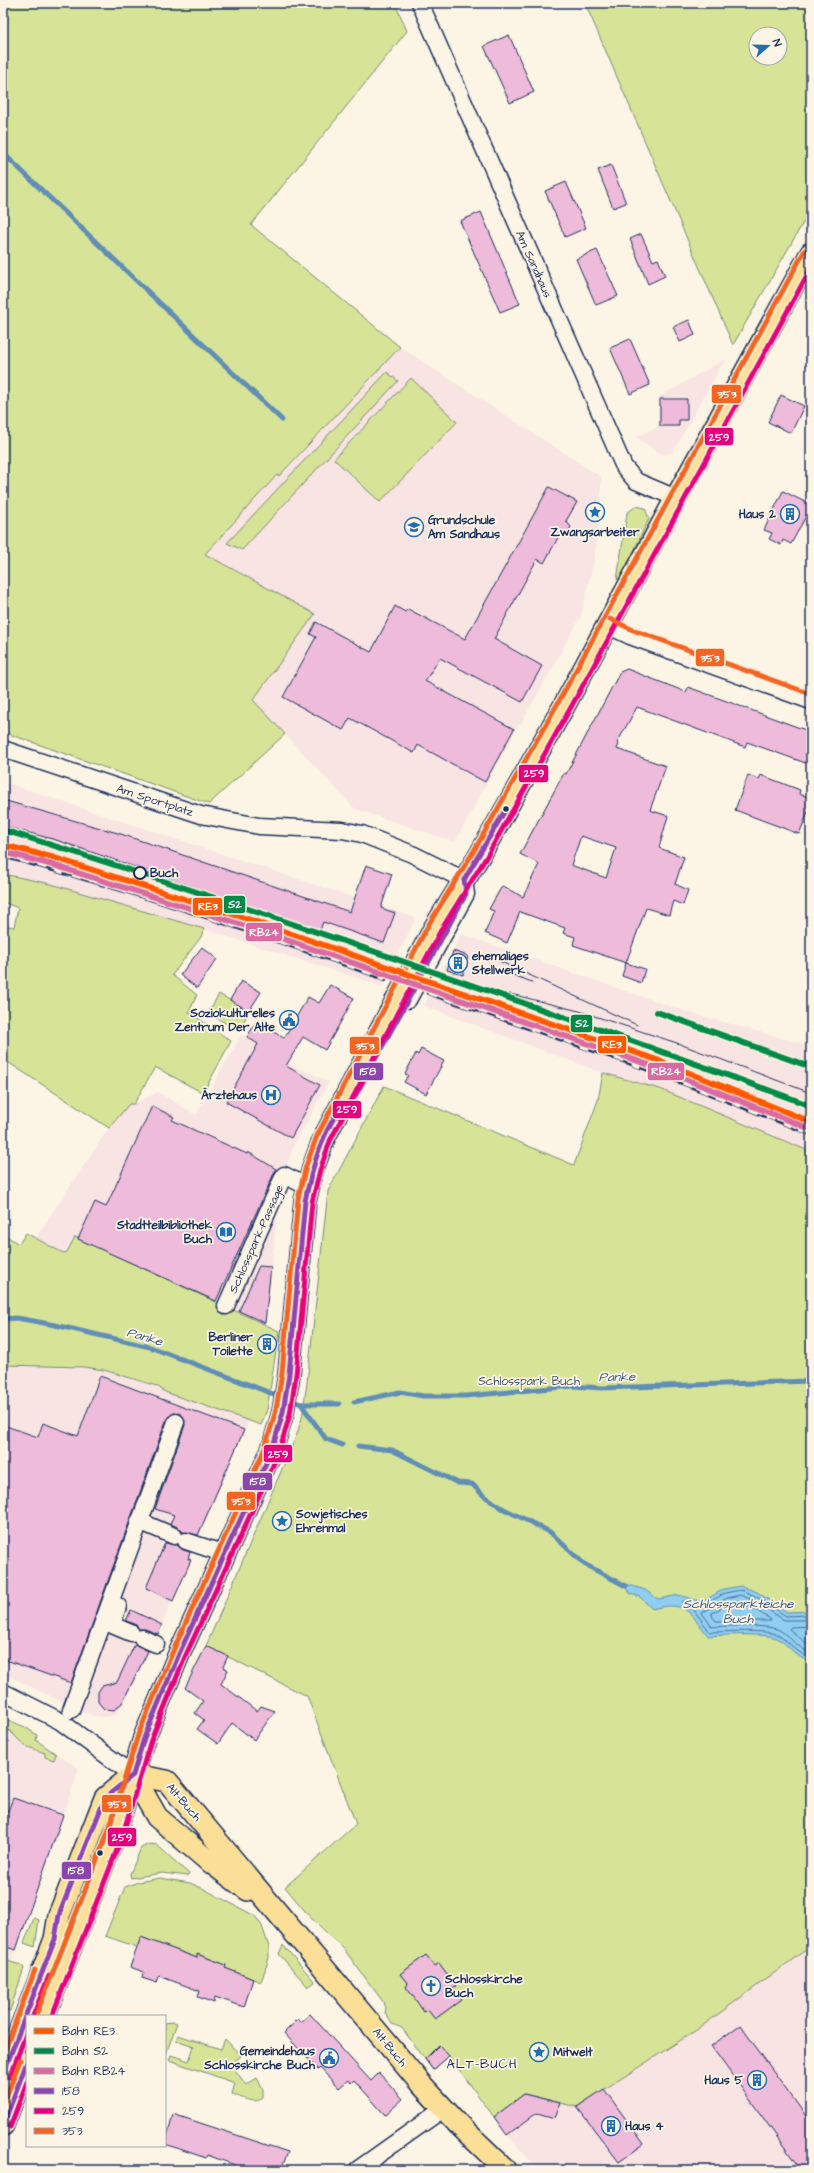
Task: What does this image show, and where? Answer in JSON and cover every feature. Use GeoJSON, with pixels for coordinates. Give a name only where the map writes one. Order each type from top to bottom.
{"type":"FeatureCollection","features":[{"type":"Feature","properties":{"kind":"main road"},"geometry":{"type":"LineString","coordinates":[[44,2015],[115,1834],[144,1738],[179,1654],[272,1450],[283,1412],[293,1341],[308,1187],[318,1153],[338,1111],[435,927],[481,854],[564,706],[676,498],[811,253]]}},
{"type":"Feature","properties":{"kind":"main road"},"geometry":{"type":"LineString","coordinates":[[3,2074],[55,1939],[60,1915],[67,1894],[106,1798],[133,1775]]}},
{"type":"Feature","properties":{"kind":"main road","name":"Alt-Buch"},"geometry":{"type":"LineString","coordinates":[[133,1775],[158,1817],[218,1869],[247,1889],[265,1898]]}},
{"type":"Feature","properties":{"kind":"main road","name":"Alt-Buch"},"geometry":{"type":"LineString","coordinates":[[133,1775],[167,1781],[443,2109],[506,2170]]}},
{"type":"Feature","properties":{"kind":"main road"},"geometry":{"type":"LineString","coordinates":[[3,2125],[26,2065]]}},
{"type":"Feature","properties":{"kind":"street","name":"Am Sandhaus"},"geometry":{"type":"LineString","coordinates":[[420,3],[624,467],[636,481],[676,498]]}},
{"type":"Feature","properties":{"kind":"street"},"geometry":{"type":"LineString","coordinates":[[607,625],[630,636],[811,701]]}},
{"type":"Feature","properties":{"kind":"street","name":"Am Sportplatz"},"geometry":{"type":"LineString","coordinates":[[3,749],[201,815],[259,826],[342,830],[380,840],[464,880]]}},
{"type":"Feature","properties":{"kind":"street","name":"Schlosspark-Passage"},"geometry":{"type":"LineString","coordinates":[[226,1306],[284,1175],[308,1187]]}},
{"type":"Feature","properties":{"kind":"street"},"geometry":{"type":"LineString","coordinates":[[70,1710],[176,1422]]}},
{"type":"Feature","properties":{"kind":"street"},"geometry":{"type":"LineString","coordinates":[[139,1521],[180,1539],[224,1554]]}},
{"type":"Feature","properties":{"kind":"street"},"geometry":{"type":"LineString","coordinates":[[110,1601],[119,1604],[112,1625],[143,1638]]}},
{"type":"Feature","properties":{"kind":"street"},"geometry":{"type":"LineString","coordinates":[[3,1692],[60,1721],[133,1775]]}},
{"type":"Feature","properties":{"kind":"street"},"geometry":{"type":"LineString","coordinates":[[357,2170],[443,2109]]}},
{"type":"Feature","properties":{"kind":"shaded area","name":"Grundschule Am Sandhaus"},"geometry":{"type":"Polygon","coordinates":[[[400,347],[601,477],[601,500],[594,561],[581,616],[521,724],[519,724],[455,842],[355,809],[253,700],[315,614],[205,554],[277,475],[280,476],[400,347]]]}},
{"type":"Feature","properties":{"kind":"shaded area"},"geometry":{"type":"Polygon","coordinates":[[[725,359],[673,452],[663,455],[636,437],[658,427],[659,397],[725,359]]]}},
{"type":"Feature","properties":{"kind":"shaded area"},"geometry":{"type":"Polygon","coordinates":[[[3,782],[416,918],[382,986],[204,929],[51,884],[3,874],[3,782]]]}},
{"type":"Feature","properties":{"kind":"shaded area"},"geometry":{"type":"Polygon","coordinates":[[[461,934],[687,1012],[811,1046],[811,1152],[660,1089],[603,1073],[424,1006],[461,934]]]}},
{"type":"Feature","properties":{"kind":"shaded area"},"geometry":{"type":"Polygon","coordinates":[[[242,1034],[288,1063],[329,1082],[294,1145],[281,1180],[265,1324],[75,1237],[67,1252],[63,1253],[35,1239],[109,1128],[129,1104],[134,1104],[158,1092],[196,1115],[242,1034]]]}},
{"type":"Feature","properties":{"kind":"shaded area"},"geometry":{"type":"Polygon","coordinates":[[[3,1365],[84,1367],[104,1370],[157,1386],[165,1392],[249,1421],[150,1652],[120,1710],[114,1716],[101,1717],[85,1713],[3,1673],[3,1365]]]}},
{"type":"Feature","properties":{"kind":"shaded area"},"geometry":{"type":"Polygon","coordinates":[[[3,1718],[25,1727],[37,1735],[36,1740],[79,1769],[11,1963],[3,1960],[3,1718]]]}},
{"type":"Feature","properties":{"kind":"shaded area"},"geometry":{"type":"Polygon","coordinates":[[[811,1946],[811,2170],[539,2170],[507,2135],[494,2117],[524,2094],[577,2107],[698,2029],[811,1946]]]}},
{"type":"Feature","properties":{"kind":"green space"},"geometry":{"type":"Polygon","coordinates":[[[3,3],[395,3],[407,31],[251,225],[400,347],[279,476],[277,475],[205,554],[315,614],[253,700],[285,734],[209,804],[3,732],[3,3]]]}},
{"type":"Feature","properties":{"kind":"green space"},"geometry":{"type":"Polygon","coordinates":[[[585,3],[811,3],[811,209],[733,345],[585,3]]]}},
{"type":"Feature","properties":{"kind":"green space"},"geometry":{"type":"Polygon","coordinates":[[[387,372],[398,381],[242,550],[227,543],[387,372]]]}},
{"type":"Feature","properties":{"kind":"green space"},"geometry":{"type":"Polygon","coordinates":[[[411,378],[457,422],[380,502],[334,459],[411,378]]]}},
{"type":"Feature","properties":{"kind":"green space"},"geometry":{"type":"Polygon","coordinates":[[[636,506],[645,508],[649,519],[623,574],[617,580],[627,513],[636,506]]]}},
{"type":"Feature","properties":{"kind":"green space"},"geometry":{"type":"Polygon","coordinates":[[[3,874],[51,884],[204,929],[201,937],[172,975],[197,995],[189,1012],[231,1041],[203,1093],[155,1067],[134,1104],[129,1104],[109,1128],[3,1059],[3,925],[14,927],[18,908],[3,902],[3,874]]]}},
{"type":"Feature","properties":{"kind":"green space"},"geometry":{"type":"Polygon","coordinates":[[[219,994],[249,1011],[239,1031],[208,1013],[219,994]]]}},
{"type":"Feature","properties":{"kind":"green space","name":"Schlosspark Buch"},"geometry":{"type":"Polygon","coordinates":[[[603,1073],[660,1089],[811,1152],[811,1946],[698,2029],[577,2107],[524,2094],[494,2117],[449,2056],[433,2070],[402,2028],[392,2024],[385,2013],[386,2009],[383,2004],[384,2003],[343,1948],[310,1917],[285,1887],[356,1824],[307,1696],[206,1646],[297,1434],[302,1418],[307,1383],[328,1191],[384,1086],[574,1165],[598,1100],[603,1073]],[[426,1955],[400,1974],[408,1984],[406,1987],[424,2011],[427,2009],[435,2019],[461,2000],[452,1988],[455,1986],[439,1963],[435,1966],[426,1955]]]}},
{"type":"Feature","properties":{"kind":"green space"},"geometry":{"type":"Polygon","coordinates":[[[26,1233],[63,1253],[67,1252],[75,1237],[279,1331],[267,1410],[261,1425],[165,1392],[157,1386],[104,1370],[84,1367],[3,1365],[3,1234],[19,1244],[26,1233]]]}},
{"type":"Feature","properties":{"kind":"green space"},"geometry":{"type":"Polygon","coordinates":[[[3,1718],[25,1727],[37,1735],[36,1740],[56,1754],[54,1760],[45,1757],[45,1753],[25,1746],[9,1730],[5,1732],[3,1730],[3,1718]]]}},
{"type":"Feature","properties":{"kind":"green space"},"geometry":{"type":"Polygon","coordinates":[[[149,1844],[157,1845],[189,1874],[188,1876],[162,1873],[131,1878],[130,1874],[141,1848],[149,1844]]]}},
{"type":"Feature","properties":{"kind":"green space"},"geometry":{"type":"Polygon","coordinates":[[[160,1878],[190,1883],[255,1916],[262,1926],[269,1947],[269,1958],[261,1982],[225,1968],[226,1965],[198,1954],[197,1958],[141,1937],[137,1947],[105,1936],[125,1887],[138,1882],[160,1878]]]}},
{"type":"Feature","properties":{"kind":"green space"},"geometry":{"type":"Polygon","coordinates":[[[34,1918],[39,1920],[35,1947],[24,1943],[34,1918]]]}},
{"type":"Feature","properties":{"kind":"green space"},"geometry":{"type":"Polygon","coordinates":[[[283,1945],[315,1982],[308,1987],[279,1954],[283,1945]]]}},
{"type":"Feature","properties":{"kind":"green space"},"geometry":{"type":"Polygon","coordinates":[[[3,1960],[21,1965],[24,1968],[10,2011],[3,2008],[3,1960]]]}},
{"type":"Feature","properties":{"kind":"green space"},"geometry":{"type":"Polygon","coordinates":[[[166,2023],[177,2023],[166,2054],[166,2023]]]}},
{"type":"Feature","properties":{"kind":"green space"},"geometry":{"type":"Polygon","coordinates":[[[178,2035],[221,2049],[225,2039],[241,2056],[231,2064],[246,2085],[257,2078],[263,2089],[263,2098],[252,2101],[232,2094],[235,2083],[169,2060],[171,2055],[189,2061],[194,2046],[176,2040],[178,2035]]]}},
{"type":"Feature","properties":{"kind":"water","name":"Schlossparkteiche Buch"},"geometry":{"type":"Polygon","coordinates":[[[620,1582],[645,1590],[658,1599],[679,1595],[702,1602],[724,1589],[741,1586],[757,1592],[787,1612],[811,1611],[811,1662],[800,1657],[781,1641],[770,1636],[708,1636],[686,1610],[672,1606],[652,1609],[640,1597],[631,1594],[620,1582]]]}},
{"type":"Feature","properties":{"kind":"building"},"geometry":{"type":"Polygon","coordinates":[[[509,35],[534,92],[510,103],[484,46],[509,35]]]}},
{"type":"Feature","properties":{"kind":"building"},"geometry":{"type":"Polygon","coordinates":[[[611,165],[626,203],[613,208],[598,170],[611,165]]]}},
{"type":"Feature","properties":{"kind":"building"},"geometry":{"type":"Polygon","coordinates":[[[566,182],[586,228],[565,237],[545,191],[566,182]]]}},
{"type":"Feature","properties":{"kind":"building"},"geometry":{"type":"Polygon","coordinates":[[[481,212],[520,304],[500,312],[460,221],[481,212]]]}},
{"type":"Feature","properties":{"kind":"building"},"geometry":{"type":"Polygon","coordinates":[[[641,234],[653,261],[658,259],[665,276],[648,284],[630,239],[641,234]]]}},
{"type":"Feature","properties":{"kind":"building"},"geometry":{"type":"Polygon","coordinates":[[[597,250],[618,296],[596,305],[576,259],[597,250]]]}},
{"type":"Feature","properties":{"kind":"building"},"geometry":{"type":"Polygon","coordinates":[[[689,320],[695,335],[680,342],[673,327],[689,320]]]}},
{"type":"Feature","properties":{"kind":"building"},"geometry":{"type":"Polygon","coordinates":[[[630,339],[650,385],[630,394],[610,348],[630,339]]]}},
{"type":"Feature","properties":{"kind":"building"},"geometry":{"type":"Polygon","coordinates":[[[781,395],[804,406],[791,433],[768,422],[781,395]]]}},
{"type":"Feature","properties":{"kind":"building"},"geometry":{"type":"Polygon","coordinates":[[[660,399],[687,399],[687,420],[679,420],[679,426],[660,426],[660,399]]]}},
{"type":"Feature","properties":{"kind":"building"},"geometry":{"type":"Polygon","coordinates":[[[549,487],[577,502],[566,521],[571,527],[567,533],[559,536],[544,563],[537,559],[494,639],[542,666],[522,702],[440,658],[425,681],[514,729],[485,782],[418,745],[414,753],[350,718],[343,730],[283,697],[316,637],[310,634],[316,622],[371,652],[395,606],[405,612],[408,609],[465,639],[549,487]]]}},
{"type":"Feature","properties":{"kind":"building","name":"Haus 2"},"geometry":{"type":"Polygon","coordinates":[[[783,491],[811,505],[811,507],[791,544],[783,540],[781,545],[769,539],[772,533],[764,530],[783,491]]]}},
{"type":"Feature","properties":{"kind":"building"},"geometry":{"type":"Polygon","coordinates":[[[627,669],[686,692],[688,687],[811,732],[811,765],[747,742],[745,747],[637,707],[617,743],[619,744],[617,749],[666,766],[650,810],[668,816],[659,848],[684,857],[675,884],[688,890],[683,905],[673,901],[669,915],[646,908],[626,963],[573,945],[575,937],[563,933],[565,928],[520,912],[507,943],[485,933],[494,911],[489,909],[502,886],[523,897],[539,864],[520,854],[564,773],[566,774],[620,672],[627,669]],[[581,836],[571,865],[606,878],[616,848],[581,836]]]}},
{"type":"Feature","properties":{"kind":"building"},"geometry":{"type":"Polygon","coordinates":[[[748,775],[759,779],[761,775],[800,790],[799,794],[811,798],[811,805],[799,834],[735,810],[748,775]]]}},
{"type":"Feature","properties":{"kind":"building"},"geometry":{"type":"Polygon","coordinates":[[[3,800],[121,834],[350,912],[366,865],[392,874],[381,908],[395,913],[384,943],[323,922],[320,930],[56,840],[3,826],[3,800]]]}},
{"type":"Feature","properties":{"kind":"building"},"geometry":{"type":"Polygon","coordinates":[[[202,947],[217,959],[197,988],[180,975],[202,947]]]}},
{"type":"Feature","properties":{"kind":"building","name":"ehemaliges Stellwerk"},"geometry":{"type":"Polygon","coordinates":[[[453,951],[468,956],[463,975],[447,970],[453,951]]]}},
{"type":"Feature","properties":{"kind":"building"},"geometry":{"type":"Polygon","coordinates":[[[626,963],[645,969],[641,983],[622,976],[626,963]]]}},
{"type":"Feature","properties":{"kind":"building"},"geometry":{"type":"Polygon","coordinates":[[[241,981],[261,992],[249,1011],[230,1000],[241,981]]]}},
{"type":"Feature","properties":{"kind":"building"},"geometry":{"type":"Polygon","coordinates":[[[330,985],[354,998],[325,1050],[303,1037],[286,1066],[320,1085],[291,1138],[226,1102],[258,1044],[247,1037],[256,1022],[284,1038],[308,997],[319,1003],[330,985]]]}},
{"type":"Feature","properties":{"kind":"building"},"geometry":{"type":"Polygon","coordinates":[[[421,1049],[444,1061],[426,1094],[404,1082],[408,1075],[405,1074],[416,1053],[418,1055],[421,1049]]]}},
{"type":"Feature","properties":{"kind":"building"},"geometry":{"type":"Polygon","coordinates":[[[152,1106],[174,1117],[172,1120],[247,1154],[248,1152],[276,1169],[216,1301],[78,1239],[95,1202],[106,1207],[152,1106]]]}},
{"type":"Feature","properties":{"kind":"building"},"geometry":{"type":"Polygon","coordinates":[[[259,1266],[271,1267],[265,1323],[239,1311],[259,1266]]]}},
{"type":"Feature","properties":{"kind":"building"},"geometry":{"type":"Polygon","coordinates":[[[100,1376],[244,1430],[198,1535],[183,1532],[178,1527],[170,1524],[174,1515],[155,1509],[185,1425],[183,1416],[179,1413],[174,1413],[167,1418],[71,1683],[3,1659],[3,1425],[38,1437],[43,1423],[78,1436],[100,1376]]]}},
{"type":"Feature","properties":{"kind":"building"},"geometry":{"type":"Polygon","coordinates":[[[165,1543],[177,1545],[183,1550],[190,1552],[188,1559],[191,1560],[173,1601],[146,1588],[165,1543]]]}},
{"type":"Feature","properties":{"kind":"building"},"geometry":{"type":"Polygon","coordinates":[[[131,1610],[162,1625],[158,1634],[145,1629],[139,1629],[135,1624],[126,1621],[131,1610]]]}},
{"type":"Feature","properties":{"kind":"building"},"geometry":{"type":"Polygon","coordinates":[[[135,1644],[148,1651],[122,1703],[114,1710],[104,1709],[98,1702],[98,1692],[102,1686],[117,1682],[135,1644]]]}},
{"type":"Feature","properties":{"kind":"building"},"geometry":{"type":"Polygon","coordinates":[[[206,1646],[228,1656],[223,1667],[228,1670],[221,1684],[257,1711],[261,1706],[275,1711],[254,1740],[232,1723],[218,1744],[197,1729],[204,1720],[195,1713],[203,1701],[185,1688],[206,1646]]]}},
{"type":"Feature","properties":{"kind":"building"},"geometry":{"type":"Polygon","coordinates":[[[13,1798],[63,1815],[16,1950],[3,1946],[3,1809],[8,1811],[13,1798]]]}},
{"type":"Feature","properties":{"kind":"building"},"geometry":{"type":"Polygon","coordinates":[[[141,1937],[197,1958],[197,1954],[226,1965],[225,1968],[253,1979],[244,2007],[215,1997],[214,2003],[198,1997],[200,1991],[159,1976],[157,1983],[142,1978],[144,1972],[130,1967],[141,1937]]]}},
{"type":"Feature","properties":{"kind":"building","name":"Schlosskirche Buch"},"geometry":{"type":"Polygon","coordinates":[[[426,1955],[435,1966],[439,1963],[456,1986],[452,1988],[461,2000],[435,2019],[427,2009],[424,2012],[406,1987],[408,1984],[400,1974],[426,1955]]]}},
{"type":"Feature","properties":{"kind":"building","name":"Gemeindehaus Schlosskirche Buch"},"geometry":{"type":"Polygon","coordinates":[[[310,2014],[371,2081],[379,2073],[403,2099],[385,2115],[354,2080],[351,2083],[348,2080],[339,2088],[320,2068],[318,2070],[284,2033],[298,2019],[301,2022],[310,2014]]]}},
{"type":"Feature","properties":{"kind":"building","name":"Haus 5"},"geometry":{"type":"Polygon","coordinates":[[[740,2025],[811,2123],[811,2170],[801,2170],[711,2046],[740,2025]]]}},
{"type":"Feature","properties":{"kind":"building"},"geometry":{"type":"Polygon","coordinates":[[[439,2045],[449,2056],[433,2070],[425,2059],[439,2045]]]}},
{"type":"Feature","properties":{"kind":"building","name":"Haus 4"},"geometry":{"type":"Polygon","coordinates":[[[604,2089],[644,2144],[619,2162],[577,2107],[604,2089]]]}},
{"type":"Feature","properties":{"kind":"building"},"geometry":{"type":"Polygon","coordinates":[[[524,2094],[560,2103],[555,2118],[537,2113],[507,2135],[494,2117],[524,2094]]]}},
{"type":"Feature","properties":{"kind":"building"},"geometry":{"type":"Polygon","coordinates":[[[173,2114],[288,2152],[281,2170],[234,2170],[235,2165],[207,2155],[206,2158],[166,2144],[173,2114]]]}},
{"type":"Feature","properties":{"kind":"waterway"},"geometry":{"type":"LineString","coordinates":[[3,153],[282,420]]}},
{"type":"Feature","properties":{"kind":"waterway","name":"Panke"},"geometry":{"type":"LineString","coordinates":[[3,1319],[17,1318],[55,1325],[150,1347],[276,1395]]}},
{"type":"Feature","properties":{"kind":"waterway","name":"Panke"},"geometry":{"type":"LineString","coordinates":[[354,1402],[400,1392],[423,1396],[466,1396],[573,1386],[602,1388],[811,1381]]}},
{"type":"Feature","properties":{"kind":"waterway","name":"Panke"},"geometry":{"type":"LineString","coordinates":[[293,1401],[301,1404],[339,1404]]}},
{"type":"Feature","properties":{"kind":"waterway"},"geometry":{"type":"LineString","coordinates":[[301,1404],[326,1439],[342,1445]]}},
{"type":"Feature","properties":{"kind":"waterway"},"geometry":{"type":"LineString","coordinates":[[358,1446],[392,1450],[458,1483],[472,1484],[483,1495],[502,1508],[550,1532],[584,1564],[626,1586]]}},
{"type":"Feature","properties":{"kind":"tram line"},"geometry":{"type":"LineString","coordinates":[[484,954],[637,1025]]}},
{"type":"Feature","properties":{"kind":"tram line"},"geometry":{"type":"LineString","coordinates":[[513,975],[532,982]]}},
{"type":"Feature","properties":{"kind":"tram line"},"geometry":{"type":"LineString","coordinates":[[466,983],[579,1011],[677,1043],[811,1093]]}},
{"type":"Feature","properties":{"kind":"railway"},"geometry":{"type":"LineString","coordinates":[[3,856],[99,883],[195,913],[385,979]]}},
{"type":"Feature","properties":{"kind":"railway"},"geometry":{"type":"LineString","coordinates":[[428,993],[652,1071],[811,1134]]}},
{"type":"Feature","properties":{"kind":"rail line","name":"S2"},"geometry":{"type":"LineString","coordinates":[[3,830],[137,872],[358,946],[642,1044],[811,1106]]}},
{"type":"Feature","properties":{"kind":"rail line","name":"RE3"},"geometry":{"type":"LineString","coordinates":[[3,845],[55,858],[251,920],[657,1060],[811,1122]]}},
{"type":"Feature","properties":{"kind":"rail line","name":"RB24"},"geometry":{"type":"LineString","coordinates":[[3,852],[53,865],[249,927],[655,1067],[808,1128]]}},
{"type":"Feature","properties":{"kind":"rail line","name":"S2"},"geometry":{"type":"LineString","coordinates":[[657,1012],[811,1067]]}},
{"type":"Feature","properties":{"kind":"transit line","name":"353"},"geometry":{"type":"LineString","coordinates":[[37,2013],[108,1832],[138,1735],[173,1651],[265,1448],[276,1410],[282,1373],[298,1199],[306,1166],[317,1136],[429,924],[475,849],[558,703],[805,250]]}},
{"type":"Feature","properties":{"kind":"transit line","name":"259"},"geometry":{"type":"LineString","coordinates":[[52,2015],[122,1837],[151,1740],[185,1657],[279,1452],[290,1414],[296,1375],[312,1202],[320,1170],[330,1141],[441,930],[487,856],[570,709],[811,268]]}},
{"type":"Feature","properties":{"kind":"transit line","name":"353"},"geometry":{"type":"LineString","coordinates":[[610,619],[633,630],[811,694]]}},
{"type":"Feature","properties":{"kind":"transit line","name":"158"},"geometry":{"type":"LineString","coordinates":[[464,880],[506,809]]}},
{"type":"Feature","properties":{"kind":"transit line","name":"158"},"geometry":{"type":"LineString","coordinates":[[3,2074],[55,1939],[59,1915],[105,1798],[133,1775],[144,1738],[179,1654],[272,1450],[283,1412],[289,1374],[305,1201],[313,1167],[321,1144],[339,1110],[354,1098],[466,894],[464,880]]}},
{"type":"Feature","properties":{"kind":"transit line","name":"353"},"geometry":{"type":"LineString","coordinates":[[3,2055],[35,1970]]}},
{"type":"Feature","properties":{"kind":"transit line","name":"259"},"geometry":{"type":"LineString","coordinates":[[33,2015],[49,1976]]}},
{"type":"Feature","properties":{"kind":"transit line","name":"259"},"geometry":{"type":"LineString","coordinates":[[10,2077],[26,2034]]}},
{"type":"Feature","properties":{"kind":"transit line","name":"353"},"geometry":{"type":"LineString","coordinates":[[3,2105],[20,2060]]}},
{"type":"Feature","properties":{"kind":"transit line","name":"158"},"geometry":{"type":"LineString","coordinates":[[3,2125],[26,2065]]}},
{"type":"Feature","properties":{"kind":"transit line","name":"259"},"geometry":{"type":"LineString","coordinates":[[10,2127],[26,2085]]}},
{"type":"Feature","properties":{"kind":"place","name":"Zwangsarbeiter"},"geometry":{"type":"Point","coordinates":[595,512]}},
{"type":"Feature","properties":{"kind":"place","name":"Haus 2"},"geometry":{"type":"Point","coordinates":[790,514]}},
{"type":"Feature","properties":{"kind":"place","name":"Grundschule Am Sandhaus"},"geometry":{"type":"Point","coordinates":[414,527]}},
{"type":"Feature","properties":{"kind":"place","name":"Buch"},"geometry":{"type":"Point","coordinates":[140,873]}},
{"type":"Feature","properties":{"kind":"place","name":"ehemaliges Stellwerk"},"geometry":{"type":"Point","coordinates":[458,963]}},
{"type":"Feature","properties":{"kind":"place","name":"Soziokulturelles Zentrum Der Alte"},"geometry":{"type":"Point","coordinates":[289,1020]}},
{"type":"Feature","properties":{"kind":"place","name":"Ärztehaus"},"geometry":{"type":"Point","coordinates":[271,1095]}},
{"type":"Feature","properties":{"kind":"place","name":"Stadtteilbibliothek Buch"},"geometry":{"type":"Point","coordinates":[226,1232]}},
{"type":"Feature","properties":{"kind":"place","name":"Berliner Toilette"},"geometry":{"type":"Point","coordinates":[267,1344]}},
{"type":"Feature","properties":{"kind":"place","name":"Sowjetisches Ehrenmal"},"geometry":{"type":"Point","coordinates":[282,1521]}},
{"type":"Feature","properties":{"kind":"place","name":"Schlosskirche Buch"},"geometry":{"type":"Point","coordinates":[431,1986]}},
{"type":"Feature","properties":{"kind":"place","name":"Mitwelt"},"geometry":{"type":"Point","coordinates":[539,2052]}},
{"type":"Feature","properties":{"kind":"place","name":"Gemeindehaus Schlosskirche Buch"},"geometry":{"type":"Point","coordinates":[329,2058]}},
{"type":"Feature","properties":{"kind":"place","name":"Haus 5"},"geometry":{"type":"Point","coordinates":[757,2080]}},
{"type":"Feature","properties":{"kind":"place","name":"Haus 4"},"geometry":{"type":"Point","coordinates":[611,2126]}},
{"type":"Feature","properties":{"kind":"district","name":"ALT-BUCH"},"geometry":{"type":"Point","coordinates":[482,2063]}}]}
